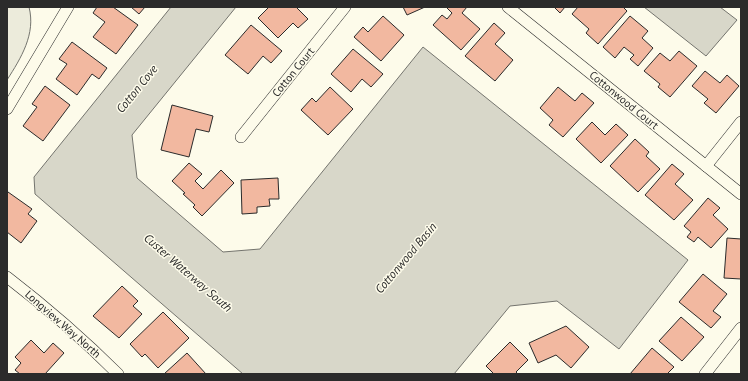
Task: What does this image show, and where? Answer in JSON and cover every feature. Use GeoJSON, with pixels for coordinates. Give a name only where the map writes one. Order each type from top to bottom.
{"type":"FeatureCollection","features":[{"type":"Feature","properties":{"kind":"street"},"geometry":{"type":"LineString","coordinates":[[7,109],[68,7]]}},
{"type":"Feature","properties":{"kind":"street","name":"Cotton Court"},"geometry":{"type":"LineString","coordinates":[[241,137],[346,7]]}},
{"type":"Feature","properties":{"kind":"street","name":"Cottonwood Court"},"geometry":{"type":"LineString","coordinates":[[508,7],[741,194]]}},
{"type":"Feature","properties":{"kind":"street"},"geometry":{"type":"LineString","coordinates":[[706,166],[741,122]]}},
{"type":"Feature","properties":{"kind":"street","name":"Longview Way North"},"geometry":{"type":"LineString","coordinates":[[7,277],[56,317],[118,374]]}},
{"type":"Feature","properties":{"kind":"street"},"geometry":{"type":"LineString","coordinates":[[705,374],[741,328]]}},
{"type":"Feature","properties":{"kind":"shaded area"},"geometry":{"type":"Polygon","coordinates":[[[7,7],[29,7],[31,17],[29,36],[26,45],[7,80],[7,7]]]}},
{"type":"Feature","properties":{"kind":"water"},"geometry":{"type":"Polygon","coordinates":[[[171,7],[236,7],[132,135],[137,178],[223,252],[260,249],[423,47],[688,260],[619,349],[557,301],[510,306],[454,374],[243,374],[35,194],[34,177],[171,7]]]}},
{"type":"Feature","properties":{"kind":"water"},"geometry":{"type":"Polygon","coordinates":[[[644,7],[720,7],[737,20],[706,56],[644,7]]]}},
{"type":"Feature","properties":{"kind":"building"},"geometry":{"type":"Polygon","coordinates":[[[97,7],[113,7],[138,25],[116,54],[93,37],[105,22],[93,13],[97,7]]]}},
{"type":"Feature","properties":{"kind":"building"},"geometry":{"type":"Polygon","coordinates":[[[131,7],[145,7],[139,14],[131,7]]]}},
{"type":"Feature","properties":{"kind":"building"},"geometry":{"type":"Polygon","coordinates":[[[269,7],[296,7],[308,19],[298,28],[293,23],[278,38],[258,18],[269,7]]]}},
{"type":"Feature","properties":{"kind":"building"},"geometry":{"type":"Polygon","coordinates":[[[403,7],[425,7],[407,15],[403,7]]]}},
{"type":"Feature","properties":{"kind":"building"},"geometry":{"type":"Polygon","coordinates":[[[446,7],[467,7],[462,13],[480,29],[461,50],[433,25],[442,15],[447,19],[452,13],[446,7]]]}},
{"type":"Feature","properties":{"kind":"building"},"geometry":{"type":"Polygon","coordinates":[[[554,7],[565,7],[560,13],[554,7]]]}},
{"type":"Feature","properties":{"kind":"building"},"geometry":{"type":"Polygon","coordinates":[[[578,7],[623,7],[627,11],[598,44],[586,33],[589,29],[572,14],[578,7]]]}},
{"type":"Feature","properties":{"kind":"building"},"geometry":{"type":"Polygon","coordinates":[[[383,16],[404,35],[381,61],[354,37],[363,27],[368,32],[383,16]]]}},
{"type":"Feature","properties":{"kind":"building"},"geometry":{"type":"Polygon","coordinates":[[[630,16],[648,31],[642,38],[653,48],[638,66],[630,59],[634,55],[624,47],[615,58],[603,47],[630,16]]]}},
{"type":"Feature","properties":{"kind":"building"},"geometry":{"type":"Polygon","coordinates":[[[494,23],[505,33],[495,44],[513,60],[495,81],[465,56],[494,23]]]}},
{"type":"Feature","properties":{"kind":"building"},"geometry":{"type":"Polygon","coordinates":[[[251,25],[282,51],[271,63],[263,56],[248,74],[225,55],[251,25]]]}},
{"type":"Feature","properties":{"kind":"building"},"geometry":{"type":"Polygon","coordinates":[[[72,42],[107,68],[99,79],[92,74],[77,95],[56,79],[67,64],[59,59],[72,42]]]}},
{"type":"Feature","properties":{"kind":"building"},"geometry":{"type":"Polygon","coordinates":[[[353,49],[383,74],[371,87],[362,79],[351,92],[331,74],[353,49]]]}},
{"type":"Feature","properties":{"kind":"building"},"geometry":{"type":"Polygon","coordinates":[[[679,51],[697,66],[670,97],[658,87],[660,84],[644,71],[660,53],[670,61],[679,51]]]}},
{"type":"Feature","properties":{"kind":"building"},"geometry":{"type":"Polygon","coordinates":[[[705,71],[720,83],[727,75],[739,86],[716,113],[704,103],[708,99],[692,86],[705,71]]]}},
{"type":"Feature","properties":{"kind":"building"},"geometry":{"type":"Polygon","coordinates":[[[45,86],[70,105],[43,141],[23,126],[37,107],[32,104],[45,86]]]}},
{"type":"Feature","properties":{"kind":"building"},"geometry":{"type":"Polygon","coordinates":[[[330,87],[353,109],[328,135],[301,110],[312,98],[316,102],[330,87]]]}},
{"type":"Feature","properties":{"kind":"building"},"geometry":{"type":"Polygon","coordinates":[[[558,87],[575,101],[582,93],[594,103],[563,137],[549,125],[553,120],[540,108],[558,87]]]}},
{"type":"Feature","properties":{"kind":"building"},"geometry":{"type":"Polygon","coordinates":[[[172,105],[213,116],[209,132],[196,129],[189,157],[161,150],[172,105]]]}},
{"type":"Feature","properties":{"kind":"building"},"geometry":{"type":"Polygon","coordinates":[[[592,122],[605,135],[616,124],[628,135],[601,163],[576,139],[592,122]]]}},
{"type":"Feature","properties":{"kind":"building"},"geometry":{"type":"Polygon","coordinates":[[[635,139],[649,152],[646,156],[660,169],[638,192],[610,166],[635,139]]]}},
{"type":"Feature","properties":{"kind":"building"},"geometry":{"type":"Polygon","coordinates":[[[189,163],[202,174],[195,181],[203,189],[221,170],[234,183],[202,216],[193,207],[195,205],[183,194],[185,193],[172,181],[189,163]]]}},
{"type":"Feature","properties":{"kind":"building"},"geometry":{"type":"Polygon","coordinates":[[[672,164],[684,174],[675,184],[693,200],[674,220],[645,195],[672,164]]]}},
{"type":"Feature","properties":{"kind":"building"},"geometry":{"type":"Polygon","coordinates":[[[278,178],[279,199],[269,199],[270,206],[257,207],[257,213],[242,214],[241,180],[278,178]]]}},
{"type":"Feature","properties":{"kind":"building"},"geometry":{"type":"Polygon","coordinates":[[[8,192],[32,209],[28,214],[37,221],[21,243],[7,232],[8,192]]]}},
{"type":"Feature","properties":{"kind":"building"},"geometry":{"type":"Polygon","coordinates":[[[708,198],[720,208],[713,215],[728,229],[711,248],[698,237],[694,242],[687,237],[691,232],[684,226],[708,198]]]}},
{"type":"Feature","properties":{"kind":"building"},"geometry":{"type":"Polygon","coordinates":[[[727,238],[741,239],[741,279],[724,278],[727,238]]]}},
{"type":"Feature","properties":{"kind":"building"},"geometry":{"type":"Polygon","coordinates":[[[703,274],[727,294],[713,311],[721,317],[711,328],[679,302],[703,274]]]}},
{"type":"Feature","properties":{"kind":"building"},"geometry":{"type":"Polygon","coordinates":[[[122,286],[138,301],[133,306],[142,314],[119,338],[93,316],[122,286]]]}},
{"type":"Feature","properties":{"kind":"building"},"geometry":{"type":"Polygon","coordinates":[[[163,312],[189,338],[158,368],[145,354],[142,357],[130,344],[163,312]]]}},
{"type":"Feature","properties":{"kind":"building"},"geometry":{"type":"Polygon","coordinates":[[[681,317],[704,337],[682,361],[659,341],[681,317]]]}},
{"type":"Feature","properties":{"kind":"building"},"geometry":{"type":"Polygon","coordinates":[[[566,326],[589,347],[571,368],[556,355],[538,363],[529,343],[566,326]]]}},
{"type":"Feature","properties":{"kind":"building"},"geometry":{"type":"Polygon","coordinates":[[[31,340],[44,353],[53,343],[64,353],[45,374],[20,374],[15,370],[21,363],[15,357],[31,340]]]}},
{"type":"Feature","properties":{"kind":"building"},"geometry":{"type":"Polygon","coordinates":[[[510,342],[528,360],[516,372],[518,374],[494,374],[486,366],[510,342]]]}},
{"type":"Feature","properties":{"kind":"building"},"geometry":{"type":"Polygon","coordinates":[[[652,348],[674,367],[667,374],[630,374],[652,348]]]}},
{"type":"Feature","properties":{"kind":"building"},"geometry":{"type":"Polygon","coordinates":[[[187,353],[206,374],[164,374],[187,353]]]}},
{"type":"Feature","properties":{"kind":"water label","name":"Cotton Cove"},"geometry":{"type":"Point","coordinates":[137,89]}},
{"type":"Feature","properties":{"kind":"water label","name":"Cottonwood Basin"},"geometry":{"type":"Point","coordinates":[406,258]}},
{"type":"Feature","properties":{"kind":"water label","name":"Custer Waterway South"},"geometry":{"type":"Point","coordinates":[188,273]}}]}
